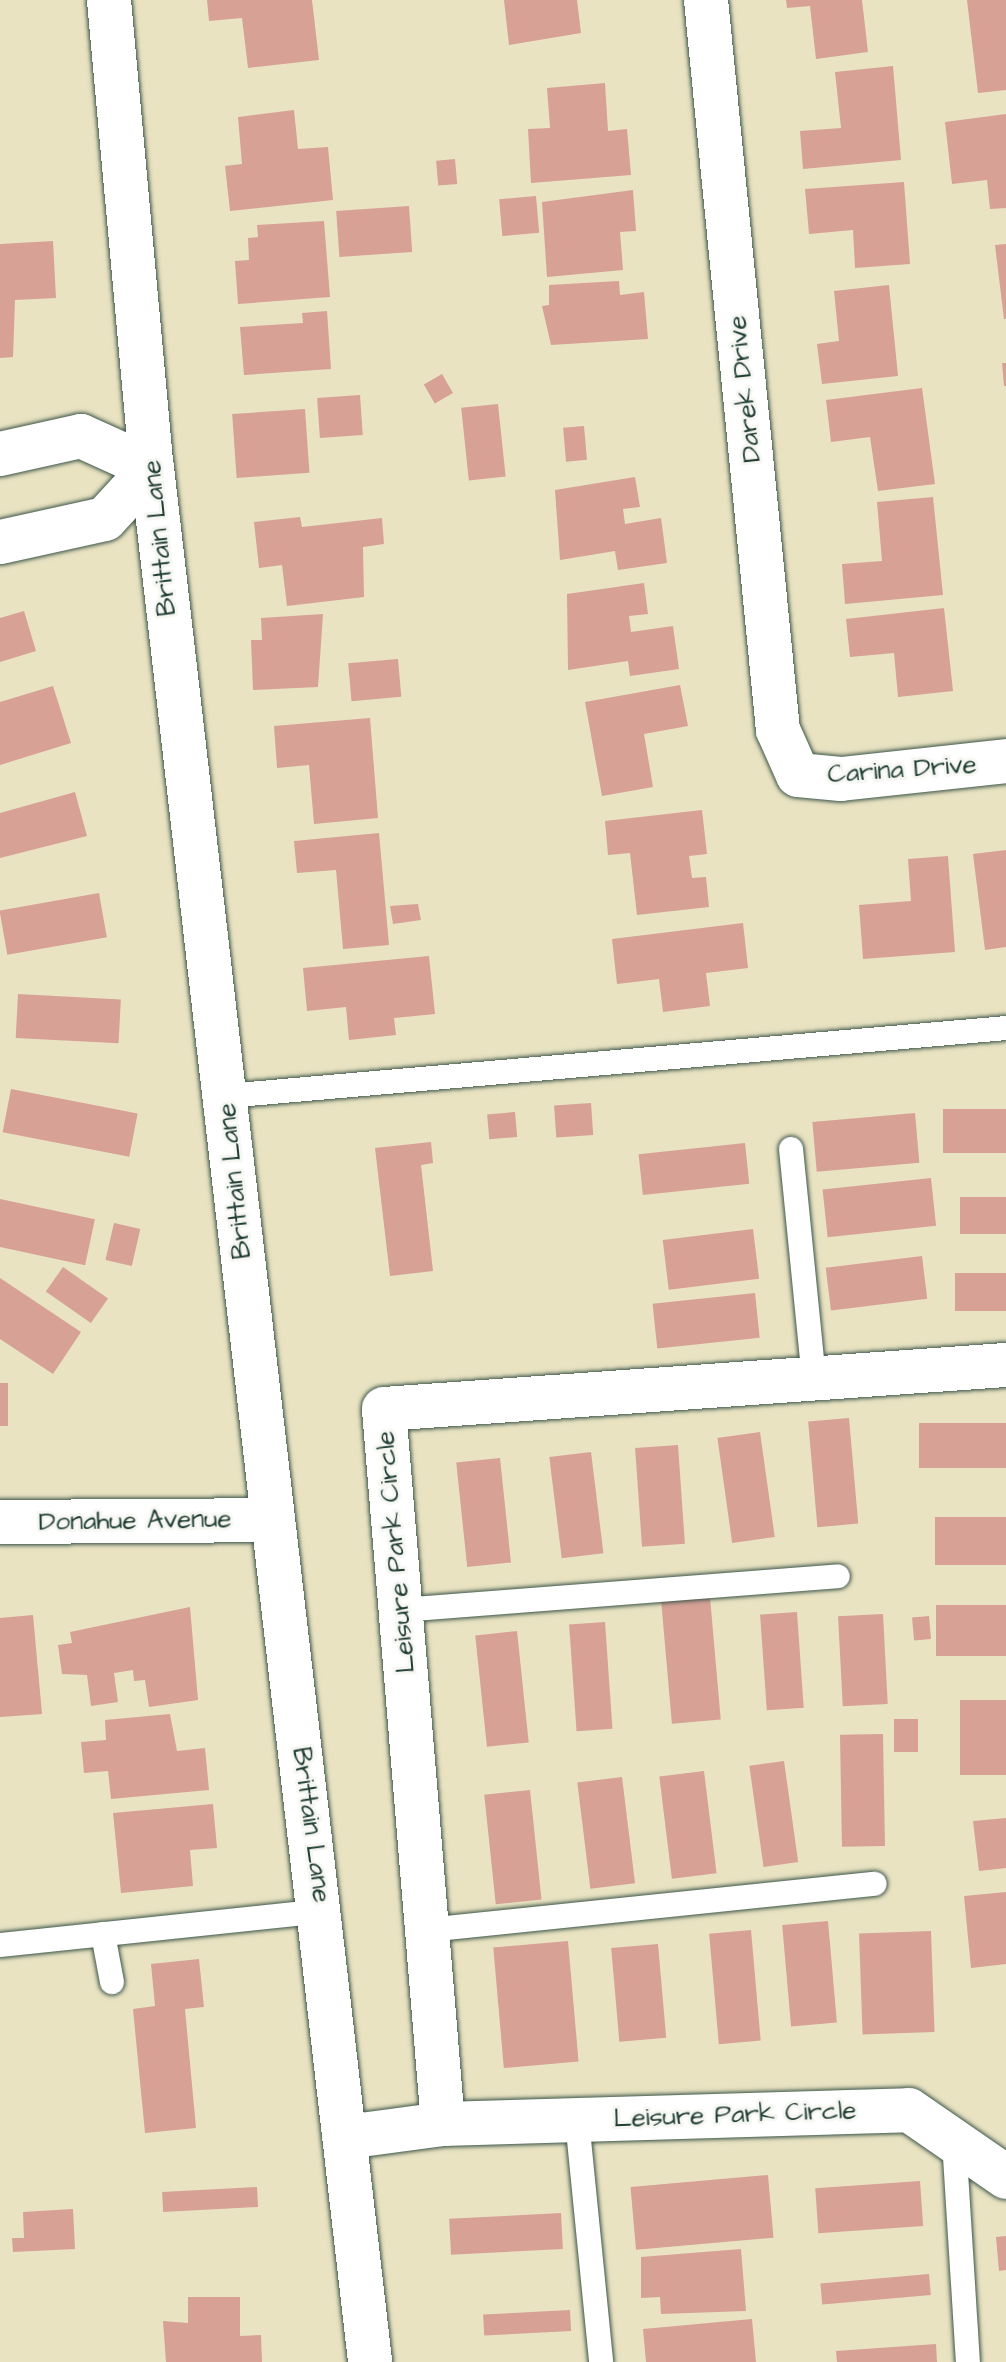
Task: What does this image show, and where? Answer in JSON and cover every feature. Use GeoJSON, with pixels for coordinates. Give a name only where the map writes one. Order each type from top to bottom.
{"type":"FeatureCollection","features":[{"type":"Feature","properties":{"kind":"street","name":"Brittain Lane"},"geometry":{"type":"LineString","coordinates":[[109,0],[152,468],[226,1096],[270,1520],[323,1911],[370,2362]]}},
{"type":"Feature","properties":{"kind":"street","name":"Darek Drive"},"geometry":{"type":"LineString","coordinates":[[706,0],[778,730],[798,775]]}},
{"type":"Feature","properties":{"kind":"street"},"geometry":{"type":"LineString","coordinates":[[0,454],[81,436],[152,468],[105,519],[0,542]]}},
{"type":"Feature","properties":{"kind":"street","name":"Carina Drive"},"geometry":{"type":"LineString","coordinates":[[798,775],[841,779],[1006,761]]}},
{"type":"Feature","properties":{"kind":"street","name":"Leisure Park Circle"},"geometry":{"type":"LineString","coordinates":[[443,2124],[384,1409],[1006,1365]]}},
{"type":"Feature","properties":{"kind":"street","name":"Donahue Avenue"},"geometry":{"type":"LineString","coordinates":[[0,1522],[270,1520]]}},
{"type":"Feature","properties":{"kind":"street","name":"Leisure Park Circle"},"geometry":{"type":"LineString","coordinates":[[346,2137],[443,2124],[909,2110],[1006,2177]]}},
{"type":"Feature","properties":{"kind":"lane"},"geometry":{"type":"LineString","coordinates":[[226,1096],[1006,1028]]}},
{"type":"Feature","properties":{"kind":"lane"},"geometry":{"type":"LineString","coordinates":[[791,1149],[814,1379]]}},
{"type":"Feature","properties":{"kind":"lane"},"geometry":{"type":"LineString","coordinates":[[400,1610],[838,1576]]}},
{"type":"Feature","properties":{"kind":"lane"},"geometry":{"type":"LineString","coordinates":[[427,1930],[875,1884]]}},
{"type":"Feature","properties":{"kind":"lane"},"geometry":{"type":"LineString","coordinates":[[0,1945],[323,1911]]}},
{"type":"Feature","properties":{"kind":"lane"},"geometry":{"type":"LineString","coordinates":[[103,1934],[112,1982]]}},
{"type":"Feature","properties":{"kind":"lane"},"geometry":{"type":"LineString","coordinates":[[577,2120],[601,2362]]}},
{"type":"Feature","properties":{"kind":"lane"},"geometry":{"type":"LineString","coordinates":[[954,2141],[968,2362]]}},
{"type":"Feature","properties":{"kind":"building"},"geometry":{"type":"Polygon","coordinates":[[[207,0],[312,0],[319,60],[248,68],[242,18],[209,21],[207,0]]]}},
{"type":"Feature","properties":{"kind":"building"},"geometry":{"type":"Polygon","coordinates":[[[504,0],[577,0],[581,33],[509,45],[504,0]]]}},
{"type":"Feature","properties":{"kind":"building"},"geometry":{"type":"Polygon","coordinates":[[[786,0],[862,0],[868,52],[816,59],[810,6],[787,8],[786,0]]]}},
{"type":"Feature","properties":{"kind":"building"},"geometry":{"type":"Polygon","coordinates":[[[967,0],[1006,0],[1006,90],[978,93],[967,0]]]}},
{"type":"Feature","properties":{"kind":"building"},"geometry":{"type":"Polygon","coordinates":[[[893,66],[901,160],[803,169],[800,131],[841,128],[835,72],[893,66]]]}},
{"type":"Feature","properties":{"kind":"building"},"geometry":{"type":"Polygon","coordinates":[[[605,83],[608,131],[627,129],[631,175],[531,183],[528,129],[550,128],[547,88],[605,83]]]}},
{"type":"Feature","properties":{"kind":"building"},"geometry":{"type":"Polygon","coordinates":[[[294,110],[298,149],[328,147],[333,200],[230,211],[225,166],[242,164],[238,117],[294,110]]]}},
{"type":"Feature","properties":{"kind":"building"},"geometry":{"type":"Polygon","coordinates":[[[1006,114],[1006,208],[990,209],[987,180],[952,184],[945,122],[1006,114]]]}},
{"type":"Feature","properties":{"kind":"building"},"geometry":{"type":"Polygon","coordinates":[[[455,159],[457,184],[438,186],[436,161],[455,159]]]}},
{"type":"Feature","properties":{"kind":"building"},"geometry":{"type":"Polygon","coordinates":[[[904,182],[910,264],[855,268],[853,230],[809,234],[805,189],[904,182]]]}},
{"type":"Feature","properties":{"kind":"building"},"geometry":{"type":"Polygon","coordinates":[[[633,190],[636,231],[620,232],[623,270],[547,277],[542,202],[633,190]]]}},
{"type":"Feature","properties":{"kind":"building"},"geometry":{"type":"Polygon","coordinates":[[[536,196],[539,233],[502,236],[499,199],[536,196]]]}},
{"type":"Feature","properties":{"kind":"building"},"geometry":{"type":"Polygon","coordinates":[[[409,206],[412,252],[339,257],[336,211],[409,206]]]}},
{"type":"Feature","properties":{"kind":"building"},"geometry":{"type":"Polygon","coordinates":[[[324,221],[330,297],[238,304],[235,261],[249,260],[248,238],[258,237],[257,225],[324,221]]]}},
{"type":"Feature","properties":{"kind":"building"},"geometry":{"type":"Polygon","coordinates":[[[53,241],[56,298],[15,300],[13,357],[0,358],[0,244],[53,241]]]}},
{"type":"Feature","properties":{"kind":"building"},"geometry":{"type":"Polygon","coordinates":[[[1006,244],[1006,319],[1004,319],[995,245],[1006,244]]]}},
{"type":"Feature","properties":{"kind":"building"},"geometry":{"type":"Polygon","coordinates":[[[619,281],[620,295],[644,292],[648,339],[551,345],[542,306],[549,305],[549,285],[619,281]]]}},
{"type":"Feature","properties":{"kind":"building"},"geometry":{"type":"Polygon","coordinates":[[[889,285],[898,376],[822,384],[817,344],[839,341],[834,291],[889,285]]]}},
{"type":"Feature","properties":{"kind":"building"},"geometry":{"type":"Polygon","coordinates":[[[327,311],[331,369],[244,375],[240,327],[303,323],[302,313],[327,311]]]}},
{"type":"Feature","properties":{"kind":"building"},"geometry":{"type":"Polygon","coordinates":[[[1002,363],[1006,363],[1006,386],[1004,386],[1002,363]]]}},
{"type":"Feature","properties":{"kind":"building"},"geometry":{"type":"Polygon","coordinates":[[[442,374],[453,393],[435,404],[424,384],[442,374]]]}},
{"type":"Feature","properties":{"kind":"building"},"geometry":{"type":"Polygon","coordinates":[[[922,388],[935,484],[878,491],[870,437],[831,442],[826,400],[922,388]]]}},
{"type":"Feature","properties":{"kind":"building"},"geometry":{"type":"Polygon","coordinates":[[[360,395],[363,435],[320,438],[317,398],[360,395]]]}},
{"type":"Feature","properties":{"kind":"building"},"geometry":{"type":"Polygon","coordinates":[[[498,404],[506,477],[469,480],[461,408],[498,404]]]}},
{"type":"Feature","properties":{"kind":"building"},"geometry":{"type":"Polygon","coordinates":[[[305,409],[309,473],[237,478],[232,414],[305,409]]]}},
{"type":"Feature","properties":{"kind":"building"},"geometry":{"type":"Polygon","coordinates":[[[584,426],[587,460],[566,462],[563,428],[584,426]]]}},
{"type":"Feature","properties":{"kind":"building"},"geometry":{"type":"Polygon","coordinates":[[[635,477],[640,507],[623,509],[625,524],[661,518],[667,563],[618,570],[615,551],[560,560],[555,490],[635,477]]]}},
{"type":"Feature","properties":{"kind":"building"},"geometry":{"type":"Polygon","coordinates":[[[933,497],[943,595],[845,604],[842,564],[882,561],[877,502],[933,497]]]}},
{"type":"Feature","properties":{"kind":"building"},"geometry":{"type":"Polygon","coordinates":[[[300,517],[302,527],[382,518],[384,544],[363,547],[364,597],[287,606],[282,565],[259,568],[254,522],[300,517]]]}},
{"type":"Feature","properties":{"kind":"building"},"geometry":{"type":"Polygon","coordinates":[[[644,583],[648,614],[629,616],[631,632],[673,626],[679,669],[630,676],[628,661],[568,670],[567,594],[644,583]]]}},
{"type":"Feature","properties":{"kind":"building"},"geometry":{"type":"Polygon","coordinates":[[[944,608],[953,691],[898,697],[894,653],[850,657],[846,619],[944,608]]]}},
{"type":"Feature","properties":{"kind":"building"},"geometry":{"type":"Polygon","coordinates":[[[24,611],[36,651],[0,662],[0,618],[24,611]]]}},
{"type":"Feature","properties":{"kind":"building"},"geometry":{"type":"Polygon","coordinates":[[[323,614],[318,687],[253,690],[251,640],[262,640],[261,618],[323,614]]]}},
{"type":"Feature","properties":{"kind":"building"},"geometry":{"type":"Polygon","coordinates":[[[398,659],[401,697],[352,701],[348,663],[398,659]]]}},
{"type":"Feature","properties":{"kind":"building"},"geometry":{"type":"Polygon","coordinates":[[[680,685],[688,726],[644,734],[653,787],[602,796],[585,702],[680,685]]]}},
{"type":"Feature","properties":{"kind":"building"},"geometry":{"type":"Polygon","coordinates":[[[53,686],[71,743],[0,765],[0,702],[53,686]]]}},
{"type":"Feature","properties":{"kind":"building"},"geometry":{"type":"Polygon","coordinates":[[[370,718],[378,818],[314,824],[309,765],[277,768],[274,726],[370,718]]]}},
{"type":"Feature","properties":{"kind":"building"},"geometry":{"type":"Polygon","coordinates":[[[75,792],[87,836],[0,858],[0,813],[75,792]]]}},
{"type":"Feature","properties":{"kind":"building"},"geometry":{"type":"Polygon","coordinates":[[[702,810],[707,854],[689,856],[692,878],[706,877],[709,907],[637,915],[630,853],[608,855],[605,821],[702,810]]]}},
{"type":"Feature","properties":{"kind":"building"},"geometry":{"type":"Polygon","coordinates":[[[379,833],[389,945],[343,949],[336,870],[297,873],[294,841],[379,833]]]}},
{"type":"Feature","properties":{"kind":"building"},"geometry":{"type":"Polygon","coordinates":[[[1006,850],[1006,947],[985,950],[973,854],[1006,850]]]}},
{"type":"Feature","properties":{"kind":"building"},"geometry":{"type":"Polygon","coordinates":[[[948,856],[955,952],[863,959],[859,905],[911,901],[908,859],[948,856]]]}},
{"type":"Feature","properties":{"kind":"building"},"geometry":{"type":"Polygon","coordinates":[[[99,893],[107,937],[7,955],[0,910],[99,893]]]}},
{"type":"Feature","properties":{"kind":"building"},"geometry":{"type":"Polygon","coordinates":[[[418,904],[421,920],[393,924],[390,906],[418,904]]]}},
{"type":"Feature","properties":{"kind":"building"},"geometry":{"type":"Polygon","coordinates":[[[743,923],[748,968],[706,973],[710,1006],[663,1012],[659,979],[617,984],[612,939],[743,923]]]}},
{"type":"Feature","properties":{"kind":"building"},"geometry":{"type":"Polygon","coordinates":[[[429,956],[435,1014],[394,1018],[396,1035],[349,1040],[346,1007],[307,1011],[303,968],[429,956]]]}},
{"type":"Feature","properties":{"kind":"building"},"geometry":{"type":"Polygon","coordinates":[[[18,994],[121,999],[119,1043],[16,1038],[18,994]]]}},
{"type":"Feature","properties":{"kind":"building"},"geometry":{"type":"Polygon","coordinates":[[[11,1089],[138,1114],[129,1157],[3,1132],[11,1089]]]}},
{"type":"Feature","properties":{"kind":"building"},"geometry":{"type":"Polygon","coordinates":[[[591,1103],[593,1135],[556,1138],[554,1106],[591,1103]]]}},
{"type":"Feature","properties":{"kind":"building"},"geometry":{"type":"Polygon","coordinates":[[[943,1109],[1006,1109],[1006,1153],[943,1153],[943,1109]]]}},
{"type":"Feature","properties":{"kind":"building"},"geometry":{"type":"Polygon","coordinates":[[[515,1112],[517,1137],[489,1139],[487,1114],[515,1112]]]}},
{"type":"Feature","properties":{"kind":"building"},"geometry":{"type":"Polygon","coordinates":[[[915,1113],[919,1163],[817,1172],[812,1122],[915,1113]]]}},
{"type":"Feature","properties":{"kind":"building"},"geometry":{"type":"Polygon","coordinates":[[[431,1142],[433,1163],[421,1165],[433,1271],[390,1276],[375,1148],[431,1142]]]}},
{"type":"Feature","properties":{"kind":"building"},"geometry":{"type":"Polygon","coordinates":[[[745,1143],[749,1184],[643,1195],[639,1154],[745,1143]]]}},
{"type":"Feature","properties":{"kind":"building"},"geometry":{"type":"Polygon","coordinates":[[[931,1178],[936,1226],[828,1237],[823,1189],[931,1178]]]}},
{"type":"Feature","properties":{"kind":"building"},"geometry":{"type":"Polygon","coordinates":[[[960,1197],[1006,1197],[1006,1234],[960,1234],[960,1197]]]}},
{"type":"Feature","properties":{"kind":"building"},"geometry":{"type":"Polygon","coordinates":[[[0,1199],[95,1219],[85,1265],[0,1247],[0,1199]]]}},
{"type":"Feature","properties":{"kind":"building"},"geometry":{"type":"Polygon","coordinates":[[[114,1223],[140,1229],[132,1266],[105,1260],[114,1223]]]}},
{"type":"Feature","properties":{"kind":"building"},"geometry":{"type":"Polygon","coordinates":[[[753,1229],[759,1279],[669,1290],[663,1240],[753,1229]]]}},
{"type":"Feature","properties":{"kind":"building"},"geometry":{"type":"Polygon","coordinates":[[[922,1256],[927,1299],[831,1311],[826,1268],[922,1256]]]}},
{"type":"Feature","properties":{"kind":"building"},"geometry":{"type":"Polygon","coordinates":[[[63,1267],[108,1299],[91,1323],[46,1292],[63,1267]]]}},
{"type":"Feature","properties":{"kind":"building"},"geometry":{"type":"Polygon","coordinates":[[[955,1273],[1006,1273],[1006,1311],[955,1311],[955,1273]]]}},
{"type":"Feature","properties":{"kind":"building"},"geometry":{"type":"Polygon","coordinates":[[[0,1278],[81,1332],[53,1374],[0,1339],[0,1278]]]}},
{"type":"Feature","properties":{"kind":"building"},"geometry":{"type":"Polygon","coordinates":[[[755,1293],[760,1338],[657,1349],[653,1304],[755,1293]]]}},
{"type":"Feature","properties":{"kind":"building"},"geometry":{"type":"Polygon","coordinates":[[[0,1383],[8,1383],[8,1426],[0,1426],[0,1383]]]}},
{"type":"Feature","properties":{"kind":"building"},"geometry":{"type":"Polygon","coordinates":[[[849,1418],[858,1524],[817,1527],[808,1422],[849,1418]]]}},
{"type":"Feature","properties":{"kind":"building"},"geometry":{"type":"Polygon","coordinates":[[[919,1423],[1006,1423],[1006,1468],[919,1468],[919,1423]]]}},
{"type":"Feature","properties":{"kind":"building"},"geometry":{"type":"Polygon","coordinates":[[[760,1432],[775,1537],[732,1543],[717,1438],[760,1432]]]}},
{"type":"Feature","properties":{"kind":"building"},"geometry":{"type":"Polygon","coordinates":[[[678,1445],[685,1544],[642,1547],[635,1448],[678,1445]]]}},
{"type":"Feature","properties":{"kind":"building"},"geometry":{"type":"Polygon","coordinates":[[[591,1452],[603,1553],[562,1558],[549,1457],[591,1452]]]}},
{"type":"Feature","properties":{"kind":"building"},"geometry":{"type":"Polygon","coordinates":[[[500,1458],[511,1562],[467,1567],[456,1463],[500,1458]]]}},
{"type":"Feature","properties":{"kind":"building"},"geometry":{"type":"Polygon","coordinates":[[[935,1517],[1006,1517],[1006,1565],[935,1565],[935,1517]]]}},
{"type":"Feature","properties":{"kind":"building"},"geometry":{"type":"Polygon","coordinates":[[[710,1597],[721,1720],[672,1724],[661,1601],[710,1597]]]}},
{"type":"Feature","properties":{"kind":"building"},"geometry":{"type":"Polygon","coordinates":[[[936,1605],[1006,1605],[1006,1656],[936,1656],[936,1605]]]}},
{"type":"Feature","properties":{"kind":"building"},"geometry":{"type":"Polygon","coordinates":[[[190,1607],[198,1700],[149,1707],[145,1680],[134,1681],[133,1670],[114,1673],[118,1702],[91,1706],[87,1675],[62,1674],[58,1645],[72,1643],[70,1632],[190,1607]]]}},
{"type":"Feature","properties":{"kind":"building"},"geometry":{"type":"Polygon","coordinates":[[[797,1612],[804,1708],[767,1710],[760,1615],[797,1612]]]}},
{"type":"Feature","properties":{"kind":"building"},"geometry":{"type":"Polygon","coordinates":[[[883,1614],[888,1704],[843,1706],[838,1616],[883,1614]]]}},
{"type":"Feature","properties":{"kind":"building"},"geometry":{"type":"Polygon","coordinates":[[[33,1615],[42,1714],[0,1717],[0,1618],[33,1615]]]}},
{"type":"Feature","properties":{"kind":"building"},"geometry":{"type":"Polygon","coordinates":[[[929,1616],[931,1639],[914,1640],[912,1617],[929,1616]]]}},
{"type":"Feature","properties":{"kind":"building"},"geometry":{"type":"Polygon","coordinates":[[[605,1622],[612,1729],[577,1731],[569,1625],[605,1622]]]}},
{"type":"Feature","properties":{"kind":"building"},"geometry":{"type":"Polygon","coordinates":[[[517,1631],[529,1742],[487,1747],[475,1635],[517,1631]]]}},
{"type":"Feature","properties":{"kind":"building"},"geometry":{"type":"Polygon","coordinates":[[[960,1700],[1006,1700],[1006,1775],[960,1775],[960,1700]]]}},
{"type":"Feature","properties":{"kind":"building"},"geometry":{"type":"Polygon","coordinates":[[[170,1714],[177,1751],[205,1748],[209,1790],[111,1799],[108,1771],[84,1773],[81,1742],[106,1740],[105,1720],[170,1714]]]}},
{"type":"Feature","properties":{"kind":"building"},"geometry":{"type":"Polygon","coordinates":[[[894,1719],[918,1719],[918,1752],[894,1752],[894,1719]]]}},
{"type":"Feature","properties":{"kind":"building"},"geometry":{"type":"Polygon","coordinates":[[[883,1734],[885,1846],[842,1847],[840,1735],[883,1734]]]}},
{"type":"Feature","properties":{"kind":"building"},"geometry":{"type":"Polygon","coordinates":[[[784,1761],[798,1862],[764,1867],[749,1766],[784,1761]]]}},
{"type":"Feature","properties":{"kind":"building"},"geometry":{"type":"Polygon","coordinates":[[[704,1771],[717,1873],[672,1879],[659,1776],[704,1771]]]}},
{"type":"Feature","properties":{"kind":"building"},"geometry":{"type":"Polygon","coordinates":[[[622,1777],[635,1883],[590,1889],[577,1782],[622,1777]]]}},
{"type":"Feature","properties":{"kind":"building"},"geometry":{"type":"Polygon","coordinates":[[[530,1790],[541,1899],[496,1904],[484,1795],[530,1790]]]}},
{"type":"Feature","properties":{"kind":"building"},"geometry":{"type":"Polygon","coordinates":[[[213,1804],[217,1848],[190,1850],[193,1886],[121,1893],[113,1813],[213,1804]]]}},
{"type":"Feature","properties":{"kind":"building"},"geometry":{"type":"Polygon","coordinates":[[[1006,1818],[1006,1868],[979,1871],[973,1821],[1006,1818]]]}},
{"type":"Feature","properties":{"kind":"building"},"geometry":{"type":"Polygon","coordinates":[[[1006,1892],[1006,1964],[971,1968],[964,1896],[1006,1892]]]}},
{"type":"Feature","properties":{"kind":"building"},"geometry":{"type":"Polygon","coordinates":[[[828,1921],[837,2023],[791,2027],[782,1925],[828,1921]]]}},
{"type":"Feature","properties":{"kind":"building"},"geometry":{"type":"Polygon","coordinates":[[[751,1930],[761,2041],[719,2044],[709,1934],[751,1930]]]}},
{"type":"Feature","properties":{"kind":"building"},"geometry":{"type":"Polygon","coordinates":[[[931,1931],[935,2032],[863,2034],[859,1934],[931,1931]]]}},
{"type":"Feature","properties":{"kind":"building"},"geometry":{"type":"Polygon","coordinates":[[[568,1941],[579,2062],[504,2068],[493,1948],[568,1941]]]}},
{"type":"Feature","properties":{"kind":"building"},"geometry":{"type":"Polygon","coordinates":[[[658,1944],[666,2038],[619,2042],[611,1948],[658,1944]]]}},
{"type":"Feature","properties":{"kind":"building"},"geometry":{"type":"Polygon","coordinates":[[[199,1959],[204,2007],[185,2009],[196,2128],[145,2133],[133,2009],[155,2006],[151,1964],[199,1959]]]}},
{"type":"Feature","properties":{"kind":"building"},"geometry":{"type":"Polygon","coordinates":[[[768,2175],[773,2238],[636,2250],[631,2187],[768,2175]]]}},
{"type":"Feature","properties":{"kind":"building"},"geometry":{"type":"Polygon","coordinates":[[[920,2181],[923,2226],[818,2233],[815,2188],[920,2181]]]}},
{"type":"Feature","properties":{"kind":"building"},"geometry":{"type":"Polygon","coordinates":[[[257,2187],[258,2207],[163,2212],[162,2192],[257,2187]]]}},
{"type":"Feature","properties":{"kind":"building"},"geometry":{"type":"Polygon","coordinates":[[[73,2209],[75,2249],[13,2252],[12,2238],[24,2238],[23,2212],[73,2209]]]}},
{"type":"Feature","properties":{"kind":"building"},"geometry":{"type":"Polygon","coordinates":[[[561,2213],[563,2249],[451,2255],[449,2219],[561,2213]]]}},
{"type":"Feature","properties":{"kind":"building"},"geometry":{"type":"Polygon","coordinates":[[[1006,2236],[1006,2270],[999,2271],[996,2237],[1006,2236]]]}},
{"type":"Feature","properties":{"kind":"building"},"geometry":{"type":"Polygon","coordinates":[[[741,2249],[746,2311],[661,2314],[660,2297],[641,2298],[641,2257],[741,2249]]]}},
{"type":"Feature","properties":{"kind":"building"},"geometry":{"type":"Polygon","coordinates":[[[929,2274],[931,2295],[822,2304],[820,2283],[929,2274]]]}},
{"type":"Feature","properties":{"kind":"building"},"geometry":{"type":"Polygon","coordinates":[[[188,2297],[240,2297],[240,2336],[261,2335],[262,2362],[166,2362],[163,2321],[188,2323],[188,2297]]]}},
{"type":"Feature","properties":{"kind":"building"},"geometry":{"type":"Polygon","coordinates":[[[570,2310],[571,2331],[484,2336],[483,2315],[570,2310]]]}},
{"type":"Feature","properties":{"kind":"building"},"geometry":{"type":"Polygon","coordinates":[[[752,2319],[756,2362],[646,2362],[643,2329],[752,2319]]]}},
{"type":"Feature","properties":{"kind":"building"},"geometry":{"type":"Polygon","coordinates":[[[936,2344],[937,2362],[837,2362],[836,2351],[936,2344]]]}}]}
